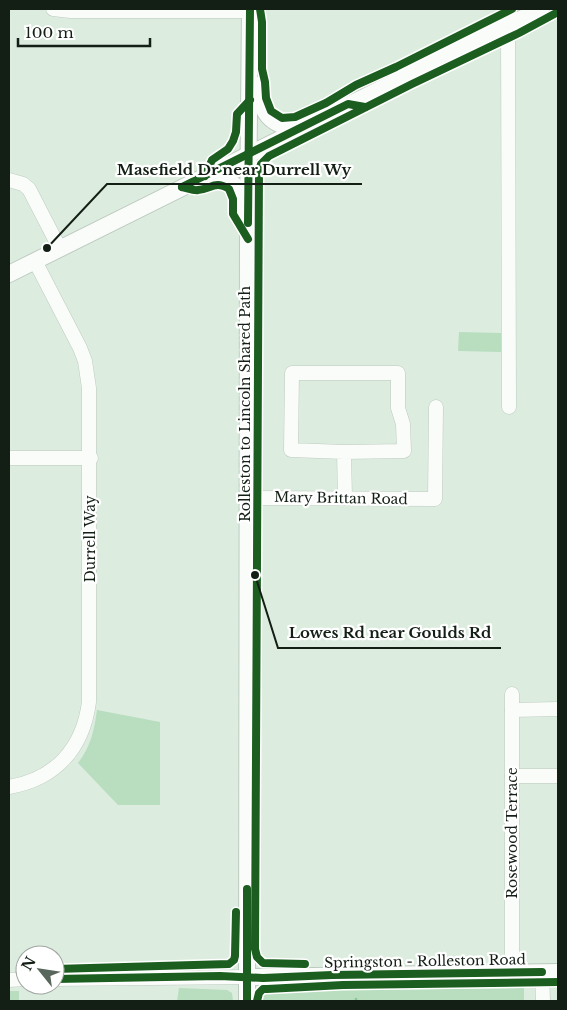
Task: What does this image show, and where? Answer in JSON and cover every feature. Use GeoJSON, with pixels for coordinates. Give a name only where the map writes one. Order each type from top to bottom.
{"type":"FeatureCollection","features":[{"type":"Feature","properties":{"kind":"main road"},"geometry":{"type":"LineString","coordinates":[[9,274],[541,9]]}},
{"type":"Feature","properties":{"kind":"main road"},"geometry":{"type":"LineString","coordinates":[[247,1001],[250,10]]}},
{"type":"Feature","properties":{"kind":"main road"},"geometry":{"type":"LineString","coordinates":[[250,75],[260,87],[264,113],[279,125],[295,131]]}},
{"type":"Feature","properties":{"kind":"main road"},"geometry":{"type":"LineString","coordinates":[[208,174],[228,179],[232,182],[236,187],[239,207],[248,222]]}},
{"type":"Feature","properties":{"kind":"main road","name":"Springston - Rolleston Road"},"geometry":{"type":"LineString","coordinates":[[247,977],[550,972]]}},
{"type":"Feature","properties":{"kind":"street"},"geometry":{"type":"LineString","coordinates":[[54,9],[71,12],[250,10]]}},
{"type":"Feature","properties":{"kind":"street"},"geometry":{"type":"LineString","coordinates":[[508,24],[510,407]]}},
{"type":"Feature","properties":{"kind":"street"},"geometry":{"type":"LineString","coordinates":[[9,180],[24,184],[30,189],[60,248]]}},
{"type":"Feature","properties":{"kind":"street","name":"Durrell Way"},"geometry":{"type":"LineString","coordinates":[[9,787],[27,783],[47,773],[58,765],[75,746],[87,718],[90,684],[89,388],[80,348],[34,261]]}},
{"type":"Feature","properties":{"kind":"street"},"geometry":{"type":"LineString","coordinates":[[292,373],[398,373],[398,408],[404,424],[404,451],[344,452],[291,450],[292,373]]}},
{"type":"Feature","properties":{"kind":"street","name":"Mary Brittan Road"},"geometry":{"type":"LineString","coordinates":[[248,498],[435,499],[436,407]]}},
{"type":"Feature","properties":{"kind":"street"},"geometry":{"type":"LineString","coordinates":[[344,452],[345,498]]}},
{"type":"Feature","properties":{"kind":"street"},"geometry":{"type":"LineString","coordinates":[[9,458],[90,458]]}},
{"type":"Feature","properties":{"kind":"street","name":"Rosewood Terrace"},"geometry":{"type":"LineString","coordinates":[[512,694],[512,972]]}},
{"type":"Feature","properties":{"kind":"street"},"geometry":{"type":"LineString","coordinates":[[512,710],[558,709]]}},
{"type":"Feature","properties":{"kind":"street"},"geometry":{"type":"LineString","coordinates":[[512,776],[558,776]]}},
{"type":"Feature","properties":{"kind":"street"},"geometry":{"type":"LineString","coordinates":[[543,1001],[550,972]]}},
{"type":"Feature","properties":{"kind":"street"},"geometry":{"type":"LineString","coordinates":[[65,979],[247,977]]}},
{"type":"Feature","properties":{"kind":"green space"},"geometry":{"type":"Polygon","coordinates":[[[459,332],[501,333],[501,352],[458,351],[459,332]]]}},
{"type":"Feature","properties":{"kind":"green space"},"geometry":{"type":"Polygon","coordinates":[[[97,710],[160,722],[160,805],[118,805],[78,763],[91,738],[97,710]]]}},
{"type":"Feature","properties":{"kind":"green space"},"geometry":{"type":"Polygon","coordinates":[[[179,988],[227,990],[232,993],[233,1001],[177,1001],[179,988]]]}},
{"type":"Feature","properties":{"kind":"green space"},"geometry":{"type":"Polygon","coordinates":[[[524,988],[524,1001],[260,1001],[260,996],[264,991],[524,988]]]}},
{"type":"Feature","properties":{"kind":"green space"},"geometry":{"type":"Polygon","coordinates":[[[9,991],[15,991],[15,995],[19,995],[19,1001],[9,1001],[9,991]]]}},
{"type":"Feature","properties":{"kind":"cycle path"},"geometry":{"type":"LineString","coordinates":[[248,223],[250,9]]}},
{"type":"Feature","properties":{"kind":"cycle path"},"geometry":{"type":"LineString","coordinates":[[260,9],[262,22],[262,69],[266,98],[271,111],[282,118],[295,117],[326,103],[356,85],[512,9]]}},
{"type":"Feature","properties":{"kind":"cycle path","name":"Rolleston to Lincoln Shared Path"},"geometry":{"type":"LineString","coordinates":[[305,964],[263,963],[257,957],[255,949],[259,170],[261,164],[269,156],[558,12]]}},
{"type":"Feature","properties":{"kind":"cycle path"},"geometry":{"type":"LineString","coordinates":[[205,176],[212,160],[228,149],[233,141],[236,132],[237,114],[250,100]]}},
{"type":"Feature","properties":{"kind":"cycle path"},"geometry":{"type":"LineString","coordinates":[[182,187],[348,104],[365,107]]}},
{"type":"Feature","properties":{"kind":"cycle path"},"geometry":{"type":"LineString","coordinates":[[182,187],[196,190],[220,185],[229,189],[233,199],[233,214],[248,239]]}},
{"type":"Feature","properties":{"kind":"cycle path"},"geometry":{"type":"LineString","coordinates":[[247,889],[247,1001]]}},
{"type":"Feature","properties":{"kind":"cycle path"},"geometry":{"type":"LineString","coordinates":[[65,969],[229,964],[234,960],[235,956],[236,912]]}},
{"type":"Feature","properties":{"kind":"cycle path"},"geometry":{"type":"LineString","coordinates":[[65,979],[220,976],[263,978],[332,975],[542,972]]}},
{"type":"Feature","properties":{"kind":"cycle path"},"geometry":{"type":"LineString","coordinates":[[257,1001],[259,993],[263,989],[343,985],[558,982]]}},
{"type":"Feature","properties":{"kind":"place","name":"Masefield Dr near Durrell Wy"},"geometry":{"type":"Point","coordinates":[47,248]}},
{"type":"Feature","properties":{"kind":"place","name":"Lowes Rd near Goulds Rd"},"geometry":{"type":"Point","coordinates":[255,575]}}]}
